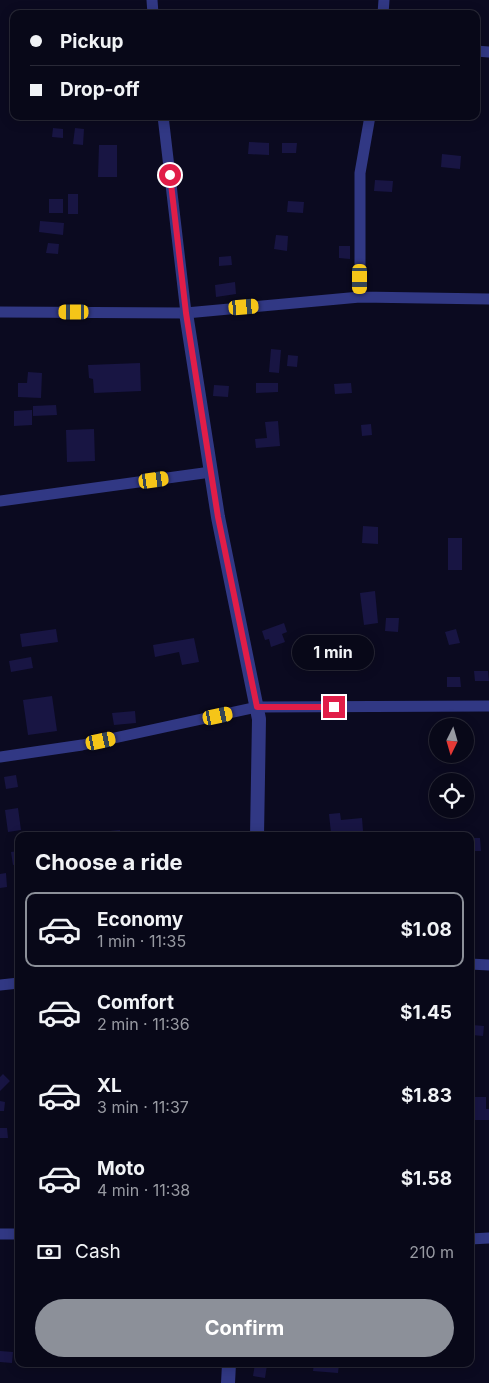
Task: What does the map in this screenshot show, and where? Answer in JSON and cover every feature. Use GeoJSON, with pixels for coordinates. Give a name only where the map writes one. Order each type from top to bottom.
{"type":"FeatureCollection","features":[{"type":"Feature","properties":{"kind":"street"},"geometry":{"type":"LineString","coordinates":[[186,313],[218,517],[259,719],[257,832]]}},
{"type":"Feature","properties":{"kind":"street"},"geometry":{"type":"LineString","coordinates":[[228,1383],[229,1367]]}},
{"type":"Feature","properties":{"kind":"lane"},"geometry":{"type":"LineString","coordinates":[[163,120],[186,313]]}},
{"type":"Feature","properties":{"kind":"lane"},"geometry":{"type":"LineString","coordinates":[[360,297],[360,173],[369,120]]}},
{"type":"Feature","properties":{"kind":"lane"},"geometry":{"type":"LineString","coordinates":[[0,312],[186,313],[360,297],[489,299]]}},
{"type":"Feature","properties":{"kind":"lane"},"geometry":{"type":"LineString","coordinates":[[0,501],[211,472]]}},
{"type":"Feature","properties":{"kind":"lane"},"geometry":{"type":"LineString","coordinates":[[0,757],[82,745],[257,707],[489,706]]}},
{"type":"Feature","properties":{"kind":"lane"},"geometry":{"type":"LineString","coordinates":[[474,964],[489,964]]}},
{"type":"Feature","properties":{"kind":"lane"},"geometry":{"type":"LineString","coordinates":[[0,985],[15,983]]}},
{"type":"Feature","properties":{"kind":"lane"},"geometry":{"type":"LineString","coordinates":[[0,1234],[15,1234]]}},
{"type":"Feature","properties":{"kind":"lane"},"geometry":{"type":"LineString","coordinates":[[474,1239],[489,1238]]}},
{"type":"Feature","properties":{"kind":"building"},"geometry":{"type":"Polygon","coordinates":[[[53,128],[63,129],[63,138],[52,137],[53,128]]]}},
{"type":"Feature","properties":{"kind":"building"},"geometry":{"type":"Polygon","coordinates":[[[75,128],[84,129],[83,145],[73,144],[75,128]]]}},
{"type":"Feature","properties":{"kind":"building"},"geometry":{"type":"Polygon","coordinates":[[[249,142],[269,143],[269,155],[248,154],[249,142]]]}},
{"type":"Feature","properties":{"kind":"building"},"geometry":{"type":"Polygon","coordinates":[[[282,143],[297,143],[296,153],[282,153],[282,143]]]}},
{"type":"Feature","properties":{"kind":"building"},"geometry":{"type":"Polygon","coordinates":[[[99,145],[117,145],[117,177],[98,177],[99,145]]]}},
{"type":"Feature","properties":{"kind":"building"},"geometry":{"type":"Polygon","coordinates":[[[442,154],[461,156],[460,169],[441,167],[442,154]]]}},
{"type":"Feature","properties":{"kind":"building"},"geometry":{"type":"Polygon","coordinates":[[[375,180],[393,181],[392,192],[374,191],[375,180]]]}},
{"type":"Feature","properties":{"kind":"building"},"geometry":{"type":"Polygon","coordinates":[[[68,194],[78,194],[78,214],[68,214],[68,194]]]}},
{"type":"Feature","properties":{"kind":"building"},"geometry":{"type":"Polygon","coordinates":[[[49,199],[63,199],[63,213],[49,213],[49,199]]]}},
{"type":"Feature","properties":{"kind":"building"},"geometry":{"type":"Polygon","coordinates":[[[288,201],[304,202],[303,213],[287,212],[288,201]]]}},
{"type":"Feature","properties":{"kind":"building"},"geometry":{"type":"Polygon","coordinates":[[[40,221],[64,223],[63,235],[39,232],[40,221]]]}},
{"type":"Feature","properties":{"kind":"building"},"geometry":{"type":"Polygon","coordinates":[[[276,235],[288,236],[287,251],[274,249],[276,235]]]}},
{"type":"Feature","properties":{"kind":"building"},"geometry":{"type":"Polygon","coordinates":[[[48,243],[59,244],[58,254],[46,253],[48,243]]]}},
{"type":"Feature","properties":{"kind":"building"},"geometry":{"type":"Polygon","coordinates":[[[339,246],[350,246],[350,259],[339,258],[339,246]]]}},
{"type":"Feature","properties":{"kind":"building"},"geometry":{"type":"Polygon","coordinates":[[[231,256],[232,265],[219,266],[219,257],[231,256]]]}},
{"type":"Feature","properties":{"kind":"building"},"geometry":{"type":"Polygon","coordinates":[[[235,282],[236,294],[216,297],[215,285],[235,282]]]}},
{"type":"Feature","properties":{"kind":"building"},"geometry":{"type":"Polygon","coordinates":[[[271,349],[281,350],[279,373],[269,372],[271,349]]]}},
{"type":"Feature","properties":{"kind":"building"},"geometry":{"type":"Polygon","coordinates":[[[288,355],[298,356],[297,367],[287,366],[288,355]]]}},
{"type":"Feature","properties":{"kind":"building"},"geometry":{"type":"Polygon","coordinates":[[[140,363],[141,391],[94,393],[93,379],[89,378],[88,365],[140,363]]]}},
{"type":"Feature","properties":{"kind":"building"},"geometry":{"type":"Polygon","coordinates":[[[28,372],[42,373],[41,398],[18,397],[18,383],[27,383],[28,372]]]}},
{"type":"Feature","properties":{"kind":"building"},"geometry":{"type":"Polygon","coordinates":[[[256,383],[278,383],[278,392],[256,393],[256,383]]]}},
{"type":"Feature","properties":{"kind":"building"},"geometry":{"type":"Polygon","coordinates":[[[351,383],[352,393],[335,394],[334,384],[351,383]]]}},
{"type":"Feature","properties":{"kind":"building"},"geometry":{"type":"Polygon","coordinates":[[[214,385],[229,386],[228,397],[213,396],[214,385]]]}},
{"type":"Feature","properties":{"kind":"building"},"geometry":{"type":"Polygon","coordinates":[[[56,405],[57,415],[33,416],[33,406],[56,405]]]}},
{"type":"Feature","properties":{"kind":"building"},"geometry":{"type":"Polygon","coordinates":[[[32,410],[32,425],[14,426],[14,411],[32,410]]]}},
{"type":"Feature","properties":{"kind":"building"},"geometry":{"type":"Polygon","coordinates":[[[278,421],[280,446],[256,448],[255,439],[267,438],[265,422],[278,421]]]}},
{"type":"Feature","properties":{"kind":"building"},"geometry":{"type":"Polygon","coordinates":[[[371,424],[372,435],[362,436],[361,425],[371,424]]]}},
{"type":"Feature","properties":{"kind":"building"},"geometry":{"type":"Polygon","coordinates":[[[94,429],[95,461],[67,462],[66,430],[94,429]]]}},
{"type":"Feature","properties":{"kind":"building"},"geometry":{"type":"Polygon","coordinates":[[[363,526],[378,527],[378,544],[362,543],[363,526]]]}},
{"type":"Feature","properties":{"kind":"building"},"geometry":{"type":"Polygon","coordinates":[[[448,538],[462,538],[462,570],[448,570],[448,538]]]}},
{"type":"Feature","properties":{"kind":"building"},"geometry":{"type":"Polygon","coordinates":[[[375,591],[378,623],[364,625],[360,593],[375,591]]]}},
{"type":"Feature","properties":{"kind":"building"},"geometry":{"type":"Polygon","coordinates":[[[386,618],[399,618],[398,632],[385,631],[386,618]]]}},
{"type":"Feature","properties":{"kind":"building"},"geometry":{"type":"Polygon","coordinates":[[[284,623],[287,632],[282,634],[285,642],[271,647],[269,639],[265,640],[262,631],[284,623]]]}},
{"type":"Feature","properties":{"kind":"building"},"geometry":{"type":"Polygon","coordinates":[[[56,629],[58,642],[22,647],[20,634],[56,629]]]}},
{"type":"Feature","properties":{"kind":"building"},"geometry":{"type":"Polygon","coordinates":[[[456,629],[460,643],[449,645],[445,632],[456,629]]]}},
{"type":"Feature","properties":{"kind":"building"},"geometry":{"type":"Polygon","coordinates":[[[194,638],[199,662],[182,665],[179,652],[155,657],[153,645],[194,638]]]}},
{"type":"Feature","properties":{"kind":"building"},"geometry":{"type":"Polygon","coordinates":[[[31,657],[33,668],[11,672],[9,661],[31,657]]]}},
{"type":"Feature","properties":{"kind":"building"},"geometry":{"type":"Polygon","coordinates":[[[474,671],[488,671],[489,681],[475,681],[474,671]]]}},
{"type":"Feature","properties":{"kind":"building"},"geometry":{"type":"Polygon","coordinates":[[[447,677],[460,677],[461,687],[447,687],[447,677]]]}},
{"type":"Feature","properties":{"kind":"building"},"geometry":{"type":"Polygon","coordinates":[[[52,696],[57,731],[28,735],[23,700],[52,696]]]}},
{"type":"Feature","properties":{"kind":"building"},"geometry":{"type":"Polygon","coordinates":[[[135,711],[136,723],[114,725],[112,713],[135,711]]]}},
{"type":"Feature","properties":{"kind":"building"},"geometry":{"type":"Polygon","coordinates":[[[16,775],[18,787],[6,789],[4,777],[16,775]]]}},
{"type":"Feature","properties":{"kind":"building"},"geometry":{"type":"Polygon","coordinates":[[[18,808],[21,830],[8,832],[5,810],[18,808]]]}},
{"type":"Feature","properties":{"kind":"building"},"geometry":{"type":"Polygon","coordinates":[[[340,813],[341,820],[362,818],[363,831],[331,832],[329,814],[340,813]]]}},
{"type":"Feature","properties":{"kind":"building"},"geometry":{"type":"Polygon","coordinates":[[[474,838],[480,838],[481,851],[474,851],[474,838]]]}},
{"type":"Feature","properties":{"kind":"building"},"geometry":{"type":"Polygon","coordinates":[[[11,852],[15,852],[15,865],[13,865],[11,852]]]}},
{"type":"Feature","properties":{"kind":"building"},"geometry":{"type":"Polygon","coordinates":[[[6,873],[7,887],[0,888],[0,874],[6,873]]]}},
{"type":"Feature","properties":{"kind":"building"},"geometry":{"type":"Polygon","coordinates":[[[474,1025],[484,1026],[483,1036],[474,1035],[474,1025]]]}},
{"type":"Feature","properties":{"kind":"building"},"geometry":{"type":"Polygon","coordinates":[[[3,1074],[10,1081],[0,1091],[0,1077],[3,1074]]]}},
{"type":"Feature","properties":{"kind":"building"},"geometry":{"type":"Polygon","coordinates":[[[475,1097],[486,1097],[486,1109],[489,1109],[489,1120],[475,1120],[475,1097]]]}},
{"type":"Feature","properties":{"kind":"building"},"geometry":{"type":"Polygon","coordinates":[[[0,1101],[5,1102],[4,1111],[0,1111],[0,1101]]]}},
{"type":"Feature","properties":{"kind":"building"},"geometry":{"type":"Polygon","coordinates":[[[0,1128],[7,1128],[8,1138],[0,1138],[0,1128]]]}},
{"type":"Feature","properties":{"kind":"building"},"geometry":{"type":"Polygon","coordinates":[[[0,1351],[13,1352],[12,1363],[0,1362],[0,1351]]]}},
{"type":"Feature","properties":{"kind":"building"},"geometry":{"type":"Polygon","coordinates":[[[254,1367],[267,1367],[265,1378],[253,1376],[254,1367]]]}},
{"type":"Feature","properties":{"kind":"building"},"geometry":{"type":"Polygon","coordinates":[[[314,1367],[339,1367],[338,1373],[313,1371],[314,1367]]]}},
{"type":"Feature","properties":{"kind":"route"},"geometry":{"type":"LineString","coordinates":[[170,175],[186,313],[218,517],[257,707],[334,707]]}}]}
